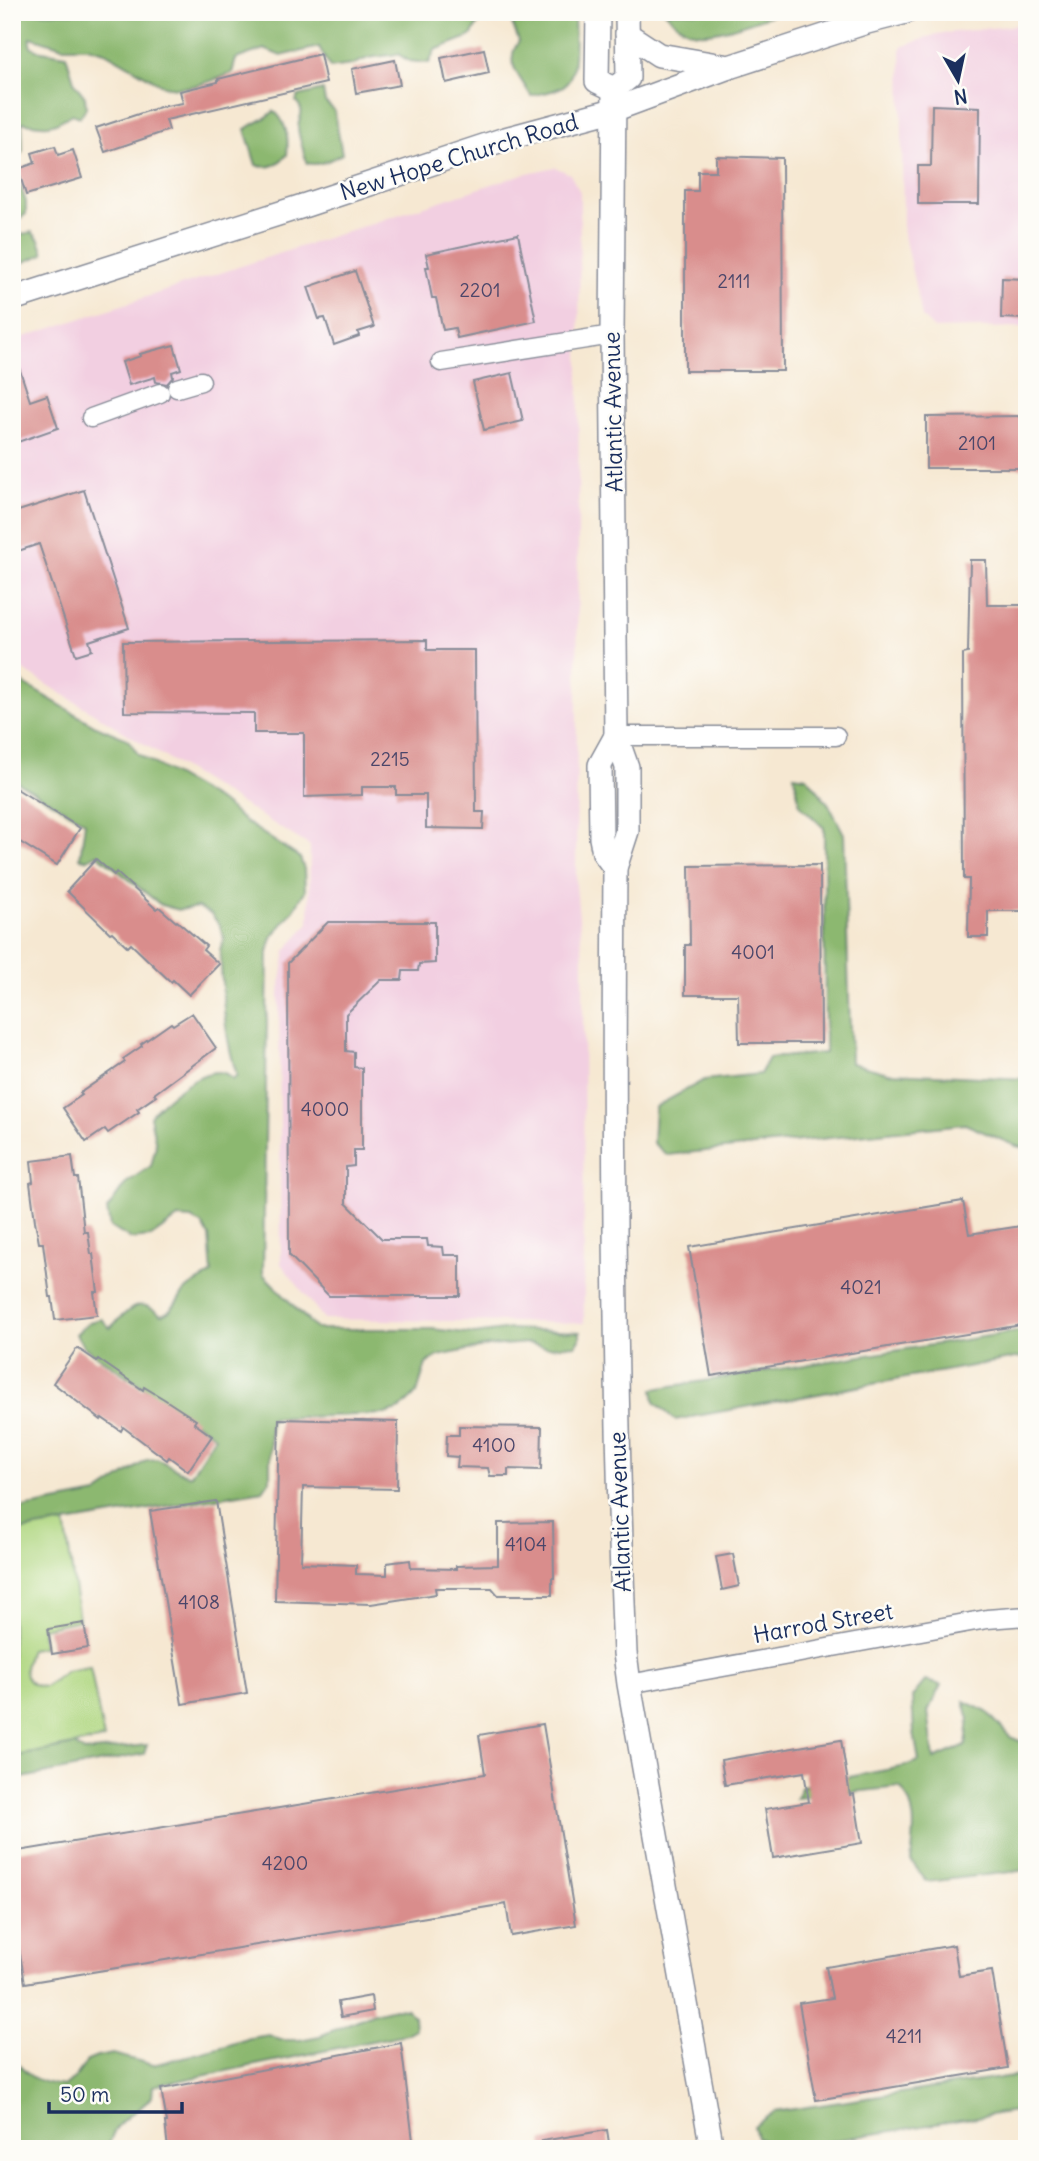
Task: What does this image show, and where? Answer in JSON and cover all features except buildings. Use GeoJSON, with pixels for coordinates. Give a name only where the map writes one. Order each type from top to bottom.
{"type":"FeatureCollection","features":[{"type":"Feature","properties":{"kind":"main road"},"geometry":{"type":"LineString","coordinates":[[598,12],[597,81],[614,99]]}},
{"type":"Feature","properties":{"kind":"main road","name":"New Hope Church Road"},"geometry":{"type":"LineString","coordinates":[[12,299],[505,139],[614,99],[729,67],[906,12]]}},
{"type":"Feature","properties":{"kind":"main road"},"geometry":{"type":"LineString","coordinates":[[627,23],[659,55],[729,67]]}},
{"type":"Feature","properties":{"kind":"main road","name":"Atlantic Avenue"},"geometry":{"type":"LineString","coordinates":[[627,23],[628,78],[614,99],[612,335],[616,736],[600,765],[601,838],[604,853],[615,868],[615,1369],[619,1504],[629,1684],[712,2149]]}},
{"type":"Feature","properties":{"kind":"street"},"geometry":{"type":"LineString","coordinates":[[441,362],[612,335]]}},
{"type":"Feature","properties":{"kind":"street"},"geometry":{"type":"LineString","coordinates":[[91,418],[201,381]]}},
{"type":"Feature","properties":{"kind":"street"},"geometry":{"type":"LineString","coordinates":[[616,736],[836,736]]}},
{"type":"Feature","properties":{"kind":"street","name":"Harrod Street"},"geometry":{"type":"LineString","coordinates":[[629,1684],[987,1619],[1027,1616]]}},
{"type":"Feature","properties":{"kind":"shaded area"},"geometry":{"type":"Polygon","coordinates":[[[1027,24],[1027,327],[934,329],[922,317],[903,231],[901,47],[937,34],[1027,24]]]}},
{"type":"Feature","properties":{"kind":"shaded area"},"geometry":{"type":"Polygon","coordinates":[[[555,167],[570,174],[580,192],[576,886],[583,957],[584,1323],[324,1319],[281,1264],[279,993],[286,950],[309,923],[310,846],[12,663],[12,341],[523,174],[555,167]]]}},
{"type":"Feature","properties":{"kind":"green space"},"geometry":{"type":"Polygon","coordinates":[[[12,12],[492,12],[480,20],[471,36],[435,50],[429,63],[409,61],[398,54],[368,58],[352,65],[330,68],[319,47],[281,56],[264,49],[236,59],[232,73],[199,85],[181,88],[164,86],[105,52],[87,47],[63,47],[31,37],[30,45],[36,50],[66,55],[75,84],[85,97],[86,108],[80,117],[72,114],[53,124],[22,122],[23,151],[13,165],[26,202],[26,214],[12,224],[12,12]]]}},
{"type":"Feature","properties":{"kind":"green space"},"geometry":{"type":"Polygon","coordinates":[[[514,12],[574,12],[573,69],[564,86],[531,96],[513,63],[514,49],[519,41],[510,18],[514,12]]]}},
{"type":"Feature","properties":{"kind":"green space"},"geometry":{"type":"Polygon","coordinates":[[[665,12],[781,12],[724,30],[702,33],[685,29],[665,12]]]}},
{"type":"Feature","properties":{"kind":"green space"},"geometry":{"type":"Polygon","coordinates":[[[323,90],[325,102],[334,110],[342,154],[325,162],[311,164],[307,163],[300,141],[298,128],[301,112],[296,101],[298,96],[323,90]]]}},
{"type":"Feature","properties":{"kind":"green space"},"geometry":{"type":"Polygon","coordinates":[[[274,111],[282,120],[286,131],[287,155],[273,165],[256,165],[245,129],[274,111]]]}},
{"type":"Feature","properties":{"kind":"green space"},"geometry":{"type":"Polygon","coordinates":[[[32,232],[39,240],[44,254],[12,267],[12,236],[32,232]]]}},
{"type":"Feature","properties":{"kind":"green space"},"geometry":{"type":"Polygon","coordinates":[[[12,677],[96,726],[125,738],[138,754],[224,804],[244,821],[300,858],[304,869],[305,891],[272,937],[268,952],[263,1274],[316,1329],[432,1329],[475,1334],[510,1329],[580,1332],[576,1345],[546,1347],[528,1343],[489,1346],[438,1356],[426,1364],[417,1393],[400,1409],[386,1414],[270,1418],[270,1480],[263,1490],[12,1532],[12,1510],[97,1494],[147,1460],[157,1459],[190,1476],[215,1436],[84,1347],[76,1334],[89,1322],[102,1319],[110,1328],[128,1311],[139,1306],[146,1306],[161,1315],[172,1308],[189,1288],[212,1273],[209,1236],[202,1224],[191,1219],[178,1218],[151,1237],[131,1239],[110,1227],[107,1210],[126,1183],[151,1166],[156,1145],[150,1116],[155,1110],[183,1086],[205,1075],[224,1073],[233,1079],[237,1075],[224,1013],[220,950],[224,939],[220,926],[211,914],[198,907],[179,910],[161,905],[97,854],[86,860],[80,858],[85,822],[12,779],[12,677]]]}},
{"type":"Feature","properties":{"kind":"green space"},"geometry":{"type":"Polygon","coordinates":[[[794,775],[807,777],[828,803],[844,834],[851,1063],[888,1073],[1027,1079],[1027,1148],[1016,1146],[965,1124],[667,1155],[653,1143],[655,1107],[704,1080],[760,1074],[769,1058],[825,1053],[824,828],[800,805],[794,775]]]}},
{"type":"Feature","properties":{"kind":"green space"},"geometry":{"type":"Polygon","coordinates":[[[1027,1330],[1027,1359],[1021,1357],[675,1420],[655,1402],[653,1389],[1027,1330]]]}},
{"type":"Feature","properties":{"kind":"green space"},"geometry":{"type":"Polygon","coordinates":[[[65,1522],[79,1620],[42,1628],[43,1647],[30,1649],[25,1669],[27,1679],[31,1683],[45,1687],[66,1671],[90,1667],[104,1739],[12,1757],[12,1532],[65,1522]]]}},
{"type":"Feature","properties":{"kind":"green space"},"geometry":{"type":"Polygon","coordinates":[[[925,1681],[941,1685],[928,1711],[934,1759],[966,1745],[969,1719],[964,1701],[987,1712],[1010,1737],[1027,1744],[1027,1870],[927,1882],[911,1861],[913,1813],[900,1787],[796,1798],[802,1786],[902,1767],[919,1761],[912,1697],[925,1681]]]}},
{"type":"Feature","properties":{"kind":"green space"},"geometry":{"type":"Polygon","coordinates":[[[75,1745],[84,1752],[147,1745],[144,1754],[12,1780],[12,1757],[75,1745]]]}},
{"type":"Feature","properties":{"kind":"green space"},"geometry":{"type":"Polygon","coordinates":[[[394,2008],[407,2009],[414,2017],[415,2029],[406,2034],[153,2086],[152,2097],[119,2124],[108,2149],[12,2149],[12,2052],[21,2067],[33,2077],[64,2086],[74,2079],[87,2061],[97,2057],[113,2054],[153,2065],[250,2038],[269,2035],[280,2040],[299,2040],[320,2036],[374,2013],[394,2008]]]}},
{"type":"Feature","properties":{"kind":"green space"},"geometry":{"type":"Polygon","coordinates":[[[1027,2074],[1027,2109],[782,2149],[757,2137],[754,2126],[774,2112],[1027,2074]]]}}]}
